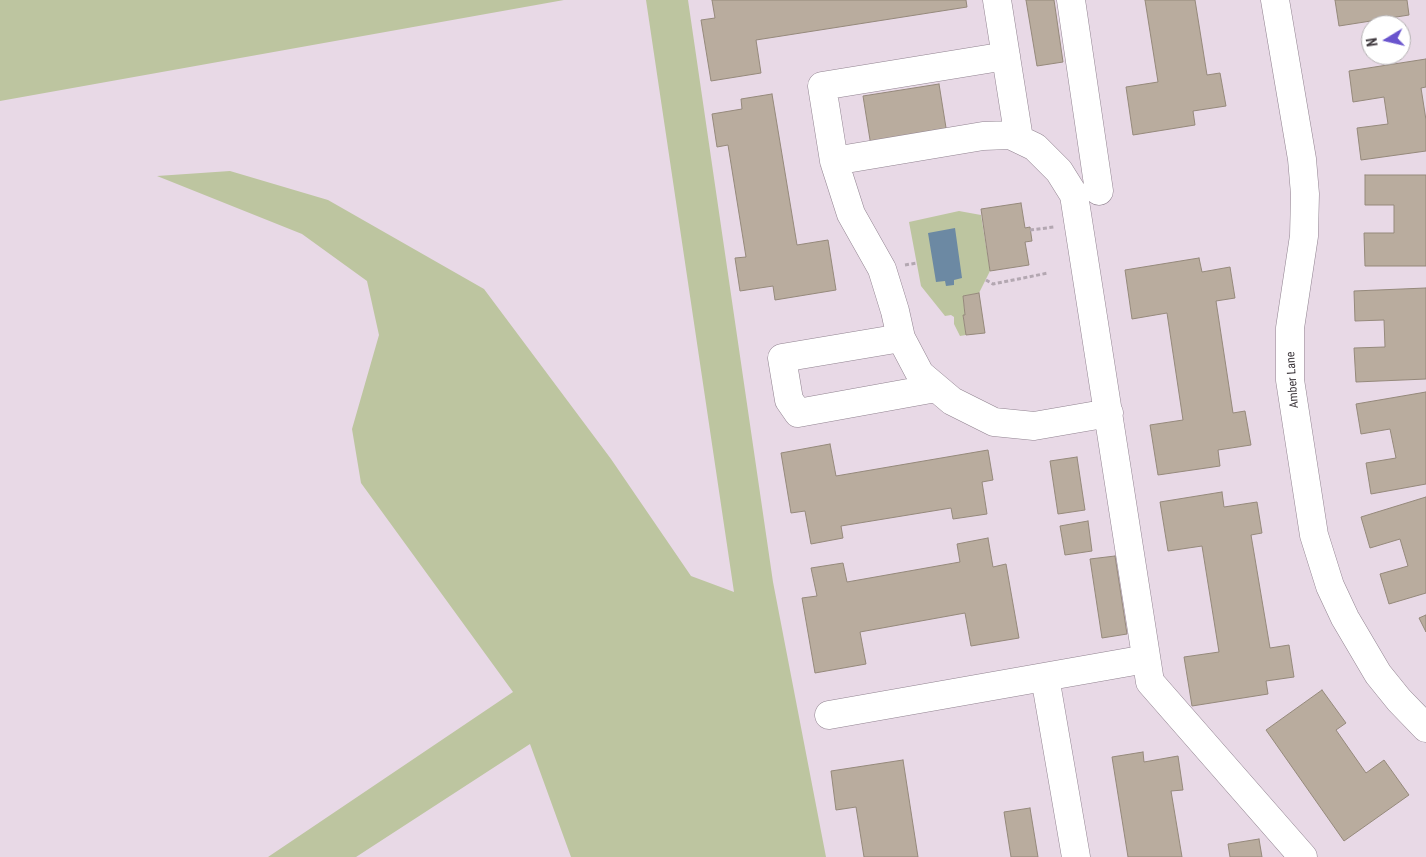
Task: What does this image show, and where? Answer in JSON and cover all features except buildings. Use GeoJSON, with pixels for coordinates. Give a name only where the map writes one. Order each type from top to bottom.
{"type":"FeatureCollection","features":[{"type":"Feature","properties":{"kind":"street"},"geometry":{"type":"LineString","coordinates":[[997,0],[1019,139]]}},
{"type":"Feature","properties":{"kind":"street"},"geometry":{"type":"LineString","coordinates":[[1071,0],[1099,191]]}},
{"type":"Feature","properties":{"kind":"street","name":"Amber Lane"},"geometry":{"type":"LineString","coordinates":[[1275,0],[1302,159],[1304,236],[1290,328],[1290,380],[1314,535],[1330,586],[1350,626],[1378,674],[1399,700],[1426,728]]}},
{"type":"Feature","properties":{"kind":"street"},"geometry":{"type":"LineString","coordinates":[[1006,56],[822,86],[834,161],[851,214],[882,269],[896,311],[901,338],[920,374],[952,401],[994,422],[1034,426],[1109,413]]}},
{"type":"Feature","properties":{"kind":"street"},"geometry":{"type":"LineString","coordinates":[[834,161],[983,136],[1010,135],[1035,147],[1059,171],[1074,195],[1150,682],[1304,857]]}},
{"type":"Feature","properties":{"kind":"street"},"geometry":{"type":"LineString","coordinates":[[901,338],[782,358],[789,400],[798,413],[936,388]]}},
{"type":"Feature","properties":{"kind":"street"},"geometry":{"type":"LineString","coordinates":[[829,715],[1146,659]]}},
{"type":"Feature","properties":{"kind":"street"},"geometry":{"type":"LineString","coordinates":[[1046,677],[1076,857]]}},
{"type":"Feature","properties":{"kind":"path"},"geometry":{"type":"LineString","coordinates":[[986,280],[993,284],[1048,273]]}},
{"type":"Feature","properties":{"kind":"green space"},"geometry":{"type":"Polygon","coordinates":[[[0,0],[564,0],[0,101],[0,0]]]}},
{"type":"Feature","properties":{"kind":"green space"},"geometry":{"type":"Polygon","coordinates":[[[646,0],[688,0],[773,582],[826,857],[571,857],[530,744],[356,857],[268,857],[513,692],[361,483],[352,429],[379,335],[367,281],[302,234],[157,176],[230,171],[328,200],[484,289],[611,459],[691,576],[734,592],[646,0]]]}},
{"type":"Feature","properties":{"kind":"green space"},"geometry":{"type":"Polygon","coordinates":[[[959,211],[981,215],[990,271],[979,293],[963,296],[965,315],[963,316],[966,335],[960,336],[954,324],[954,317],[951,315],[945,316],[921,286],[909,222],[959,211]]]}},
{"type":"Feature","properties":{"kind":"water"},"geometry":{"type":"Polygon","coordinates":[[[955,228],[962,278],[954,280],[954,285],[946,286],[945,281],[936,282],[928,233],[955,228]]]}}]}
